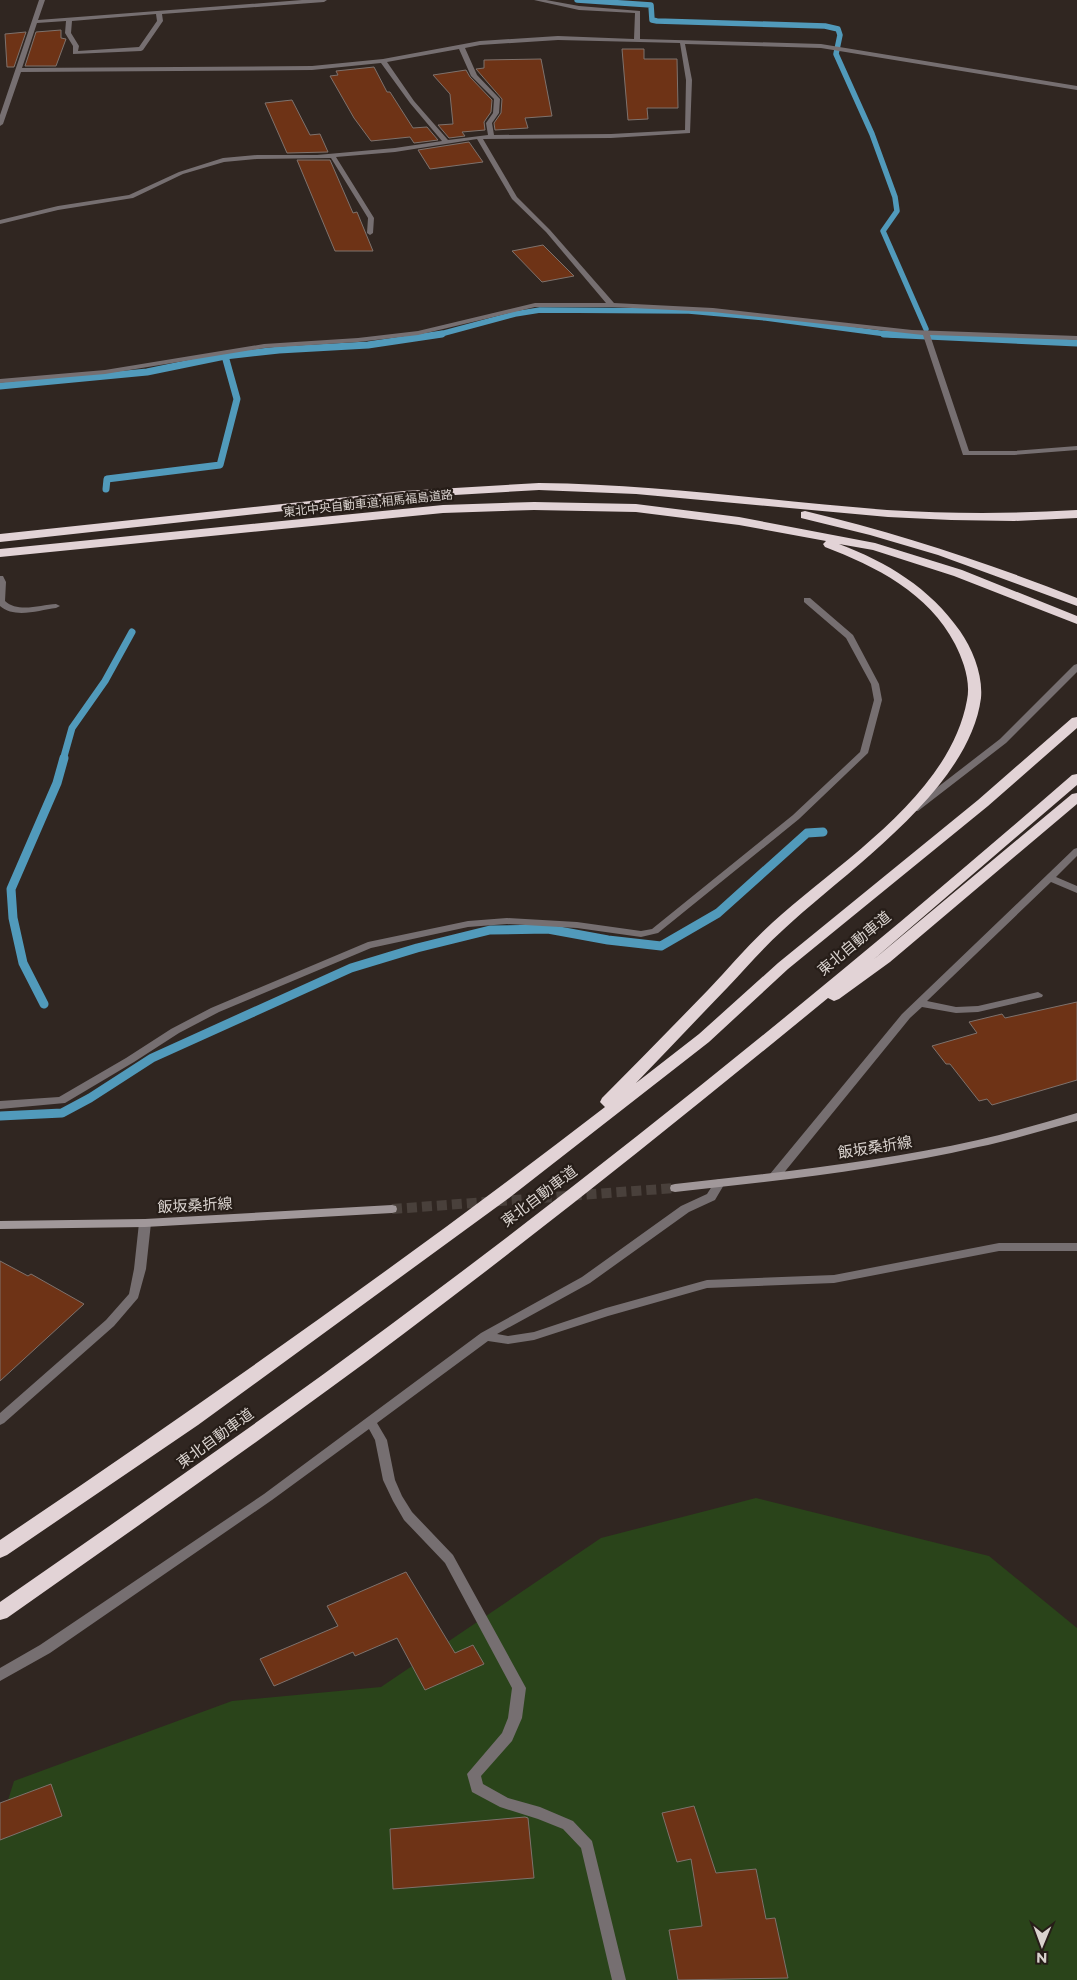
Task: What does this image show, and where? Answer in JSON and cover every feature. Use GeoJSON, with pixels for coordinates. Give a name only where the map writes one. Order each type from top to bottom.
{"type":"FeatureCollection","features":[{"type":"Feature","properties":{"kind":"highway","name":"東北中央自動車道;相馬福島道路"},"geometry":{"type":"LineString","coordinates":[[0,538],[376,497],[478,488],[620,489],[725,499]]}},
{"type":"Feature","properties":{"kind":"highway"},"geometry":{"type":"LineString","coordinates":[[725,499],[853,512],[943,518],[1002,518],[1077,514]]}},
{"type":"Feature","properties":{"kind":"highway"},"geometry":{"type":"LineString","coordinates":[[725,499],[816,517],[910,542],[996,571],[1072,600]]}},
{"type":"Feature","properties":{"kind":"highway","name":"東北中央自動車道;相馬福島道路"},"geometry":{"type":"LineString","coordinates":[[0,553],[488,506],[627,508],[739,520]]}},
{"type":"Feature","properties":{"kind":"highway"},"geometry":{"type":"LineString","coordinates":[[739,520],[875,547],[958,573],[1077,620]]}},
{"type":"Feature","properties":{"kind":"highway"},"geometry":{"type":"LineString","coordinates":[[572,1140],[777,927],[894,824],[942,771],[967,723],[974,699],[973,674],[965,650],[952,627],[911,586],[884,569],[830,545],[739,520]]}},
{"type":"Feature","properties":{"kind":"highway","name":"東北自動車道"},"geometry":{"type":"LineString","coordinates":[[0,1550],[192,1420],[419,1257],[572,1140],[704,1038],[783,966],[983,803],[1077,721]]}},
{"type":"Feature","properties":{"kind":"highway","name":"東北自動車道"},"geometry":{"type":"LineString","coordinates":[[0,1612],[230,1451],[451,1289],[615,1162],[736,1064],[988,856],[1077,778]]}},
{"type":"Feature","properties":{"kind":"highway"},"geometry":{"type":"LineString","coordinates":[[736,1064],[885,959],[1077,797]]}},
{"type":"Feature","properties":{"kind":"main road","name":"飯坂桑折線"},"geometry":{"type":"LineString","coordinates":[[675,1188],[864,1166],[954,1149],[1046,1127],[1077,1117]]}},
{"type":"Feature","properties":{"kind":"main road","name":"飯坂桑折線"},"geometry":{"type":"LineString","coordinates":[[0,1225],[145,1224],[392,1208]]}},
{"type":"Feature","properties":{"kind":"street"},"geometry":{"type":"LineString","coordinates":[[0,124],[42,0]]}},
{"type":"Feature","properties":{"kind":"street"},"geometry":{"type":"LineString","coordinates":[[34,22],[324,0]]}},
{"type":"Feature","properties":{"kind":"street"},"geometry":{"type":"LineString","coordinates":[[537,0],[579,8],[638,12],[637,40]]}},
{"type":"Feature","properties":{"kind":"street"},"geometry":{"type":"LineString","coordinates":[[69,20],[68,33],[76,46],[75,53],[141,49],[160,21],[160,13]]}},
{"type":"Feature","properties":{"kind":"street"},"geometry":{"type":"LineString","coordinates":[[18,70],[312,68],[383,61],[461,46],[521,38],[682,40],[821,46],[1077,88]]}},
{"type":"Feature","properties":{"kind":"street"},"geometry":{"type":"LineString","coordinates":[[0,222],[58,208],[131,196],[181,173],[223,160],[395,150],[491,136],[612,136],[688,132],[689,80],[682,40]]}},
{"type":"Feature","properties":{"kind":"street"},"geometry":{"type":"LineString","coordinates":[[461,46],[474,76],[497,100],[496,113],[489,123],[491,136]]}},
{"type":"Feature","properties":{"kind":"street"},"geometry":{"type":"LineString","coordinates":[[383,61],[412,102],[446,142]]}},
{"type":"Feature","properties":{"kind":"street"},"geometry":{"type":"LineString","coordinates":[[478,137],[514,198],[548,231],[612,305]]}},
{"type":"Feature","properties":{"kind":"street"},"geometry":{"type":"LineString","coordinates":[[332,155],[370,218],[370,233]]}},
{"type":"Feature","properties":{"kind":"street"},"geometry":{"type":"LineString","coordinates":[[0,381],[105,372],[264,346],[358,340],[418,333],[535,305],[612,305],[713,310],[927,336],[1077,338]]}},
{"type":"Feature","properties":{"kind":"street"},"geometry":{"type":"LineString","coordinates":[[927,336],[966,453],[1014,453],[1077,448]]}},
{"type":"Feature","properties":{"kind":"street"},"geometry":{"type":"LineString","coordinates":[[0,578],[2,582],[1,602],[4,607],[15,610],[56,606]]}},
{"type":"Feature","properties":{"kind":"street"},"geometry":{"type":"LineString","coordinates":[[0,1105],[61,1100],[130,1060],[175,1030],[215,1010],[368,945],[468,924],[507,921],[577,925],[641,934],[655,930],[796,817],[864,753],[878,700],[875,684],[870,671],[850,638],[807,600]]}},
{"type":"Feature","properties":{"kind":"street"},"geometry":{"type":"LineString","coordinates":[[894,824],[1003,741],[1077,668]]}},
{"type":"Feature","properties":{"kind":"street"},"geometry":{"type":"LineString","coordinates":[[774,1177],[906,1016],[1077,851]]}},
{"type":"Feature","properties":{"kind":"street"},"geometry":{"type":"LineString","coordinates":[[1050,878],[1077,890]]}},
{"type":"Feature","properties":{"kind":"street"},"geometry":{"type":"LineString","coordinates":[[920,1003],[956,1010],[978,1009],[1038,995]]}},
{"type":"Feature","properties":{"kind":"street"},"geometry":{"type":"LineString","coordinates":[[0,1676],[45,1649],[268,1497],[485,1336],[586,1280],[685,1209],[711,1196],[720,1183]]}},
{"type":"Feature","properties":{"kind":"street"},"geometry":{"type":"LineString","coordinates":[[0,1420],[110,1323],[134,1295],[140,1269],[145,1224]]}},
{"type":"Feature","properties":{"kind":"street"},"geometry":{"type":"LineString","coordinates":[[485,1336],[508,1340],[534,1336],[606,1312],[707,1284],[834,1279],[999,1247],[1077,1247]]}},
{"type":"Feature","properties":{"kind":"street"},"geometry":{"type":"LineString","coordinates":[[370,1420],[381,1440],[389,1480],[397,1498],[408,1516],[449,1559],[519,1688],[515,1718],[507,1737],[474,1774],[477,1788],[505,1803],[540,1813],[568,1825],[587,1845],[619,1980]]}},
{"type":"Feature","properties":{"kind":"green space"},"geometry":{"type":"Polygon","coordinates":[[[756,1498],[989,1556],[1077,1628],[1077,1980],[0,1980],[0,1826],[14,1781],[232,1701],[381,1687],[601,1538],[756,1498]]]}},
{"type":"Feature","properties":{"kind":"building"},"geometry":{"type":"Polygon","coordinates":[[[61,30],[61,38],[66,39],[56,66],[25,66],[36,32],[61,30]]]}},
{"type":"Feature","properties":{"kind":"building"},"geometry":{"type":"Polygon","coordinates":[[[26,32],[14,67],[7,67],[5,34],[26,32]]]}},
{"type":"Feature","properties":{"kind":"building"},"geometry":{"type":"Polygon","coordinates":[[[622,49],[644,49],[644,59],[677,59],[678,108],[647,108],[648,119],[628,120],[622,49]]]}},
{"type":"Feature","properties":{"kind":"building"},"geometry":{"type":"Polygon","coordinates":[[[541,59],[552,116],[525,118],[528,128],[495,130],[494,123],[501,113],[502,99],[476,69],[484,68],[484,60],[541,59]]]}},
{"type":"Feature","properties":{"kind":"building"},"geometry":{"type":"Polygon","coordinates":[[[374,67],[387,92],[390,92],[413,128],[427,127],[438,140],[414,143],[410,137],[371,141],[354,118],[330,76],[338,75],[336,71],[374,67]]]}},
{"type":"Feature","properties":{"kind":"building"},"geometry":{"type":"Polygon","coordinates":[[[466,70],[470,77],[492,100],[491,112],[484,122],[485,130],[462,132],[465,136],[449,138],[438,125],[453,124],[450,94],[433,75],[466,70]]]}},
{"type":"Feature","properties":{"kind":"building"},"geometry":{"type":"Polygon","coordinates":[[[292,100],[310,135],[320,134],[328,152],[287,153],[265,103],[292,100]]]}},
{"type":"Feature","properties":{"kind":"building"},"geometry":{"type":"Polygon","coordinates":[[[469,142],[483,162],[430,169],[418,150],[469,142]]]}},
{"type":"Feature","properties":{"kind":"building"},"geometry":{"type":"Polygon","coordinates":[[[297,160],[330,160],[353,213],[357,212],[373,251],[335,251],[297,160]]]}},
{"type":"Feature","properties":{"kind":"building"},"geometry":{"type":"Polygon","coordinates":[[[543,245],[574,276],[542,282],[512,251],[543,245]]]}},
{"type":"Feature","properties":{"kind":"building"},"geometry":{"type":"Polygon","coordinates":[[[1077,1002],[1077,1080],[992,1105],[987,1099],[979,1101],[950,1064],[946,1064],[932,1046],[977,1033],[969,1022],[1002,1014],[1005,1018],[1077,1002]]]}},
{"type":"Feature","properties":{"kind":"building"},"geometry":{"type":"Polygon","coordinates":[[[0,1261],[28,1276],[31,1274],[84,1304],[0,1381],[0,1261]]]}},
{"type":"Feature","properties":{"kind":"building"},"geometry":{"type":"Polygon","coordinates":[[[406,1572],[455,1653],[473,1645],[484,1664],[425,1690],[397,1638],[355,1656],[353,1652],[274,1686],[260,1659],[338,1626],[327,1606],[406,1572]]]}},
{"type":"Feature","properties":{"kind":"building"},"geometry":{"type":"Polygon","coordinates":[[[51,1784],[62,1816],[0,1840],[0,1803],[51,1784]]]}},
{"type":"Feature","properties":{"kind":"building"},"geometry":{"type":"Polygon","coordinates":[[[694,1806],[716,1873],[756,1869],[766,1919],[775,1918],[788,1978],[678,1980],[669,1930],[702,1926],[691,1859],[677,1862],[662,1813],[694,1806]]]}},
{"type":"Feature","properties":{"kind":"building"},"geometry":{"type":"Polygon","coordinates":[[[528,1818],[534,1878],[393,1889],[390,1829],[528,1818]]]}},
{"type":"Feature","properties":{"kind":"waterway"},"geometry":{"type":"LineString","coordinates":[[577,0],[651,5],[652,20],[657,21],[825,26],[838,29],[840,35],[836,54],[872,134],[895,197],[897,211],[883,231],[926,329]]}},
{"type":"Feature","properties":{"kind":"waterway"},"geometry":{"type":"LineString","coordinates":[[439,334],[515,314],[540,310],[689,311],[766,318],[888,334]]}},
{"type":"Feature","properties":{"kind":"waterway"},"geometry":{"type":"LineString","coordinates":[[225,356],[279,350],[368,345],[439,334]]}},
{"type":"Feature","properties":{"kind":"waterway"},"geometry":{"type":"LineString","coordinates":[[888,334],[1077,343]]}},
{"type":"Feature","properties":{"kind":"waterway"},"geometry":{"type":"LineString","coordinates":[[888,334],[894,335]]}},
{"type":"Feature","properties":{"kind":"waterway"},"geometry":{"type":"LineString","coordinates":[[0,386],[147,372],[225,356]]}},
{"type":"Feature","properties":{"kind":"waterway"},"geometry":{"type":"LineString","coordinates":[[106,489],[107,479],[220,465],[237,399],[225,356]]}},
{"type":"Feature","properties":{"kind":"waterway"},"geometry":{"type":"LineString","coordinates":[[63,760],[72,728],[105,681],[132,632]]}},
{"type":"Feature","properties":{"kind":"waterway"},"geometry":{"type":"LineString","coordinates":[[44,1004],[23,963],[13,918],[11,889],[57,783],[64,758]]}},
{"type":"Feature","properties":{"kind":"waterway"},"geometry":{"type":"LineString","coordinates":[[0,1116],[62,1113],[90,1098],[152,1058],[351,968],[417,948],[490,930],[548,929],[608,940],[661,946],[718,913],[807,833],[823,832]]}},
{"type":"Feature","properties":{"kind":"tunnel"},"geometry":{"type":"LineString","coordinates":[[392,1209],[675,1188]]}}]}
